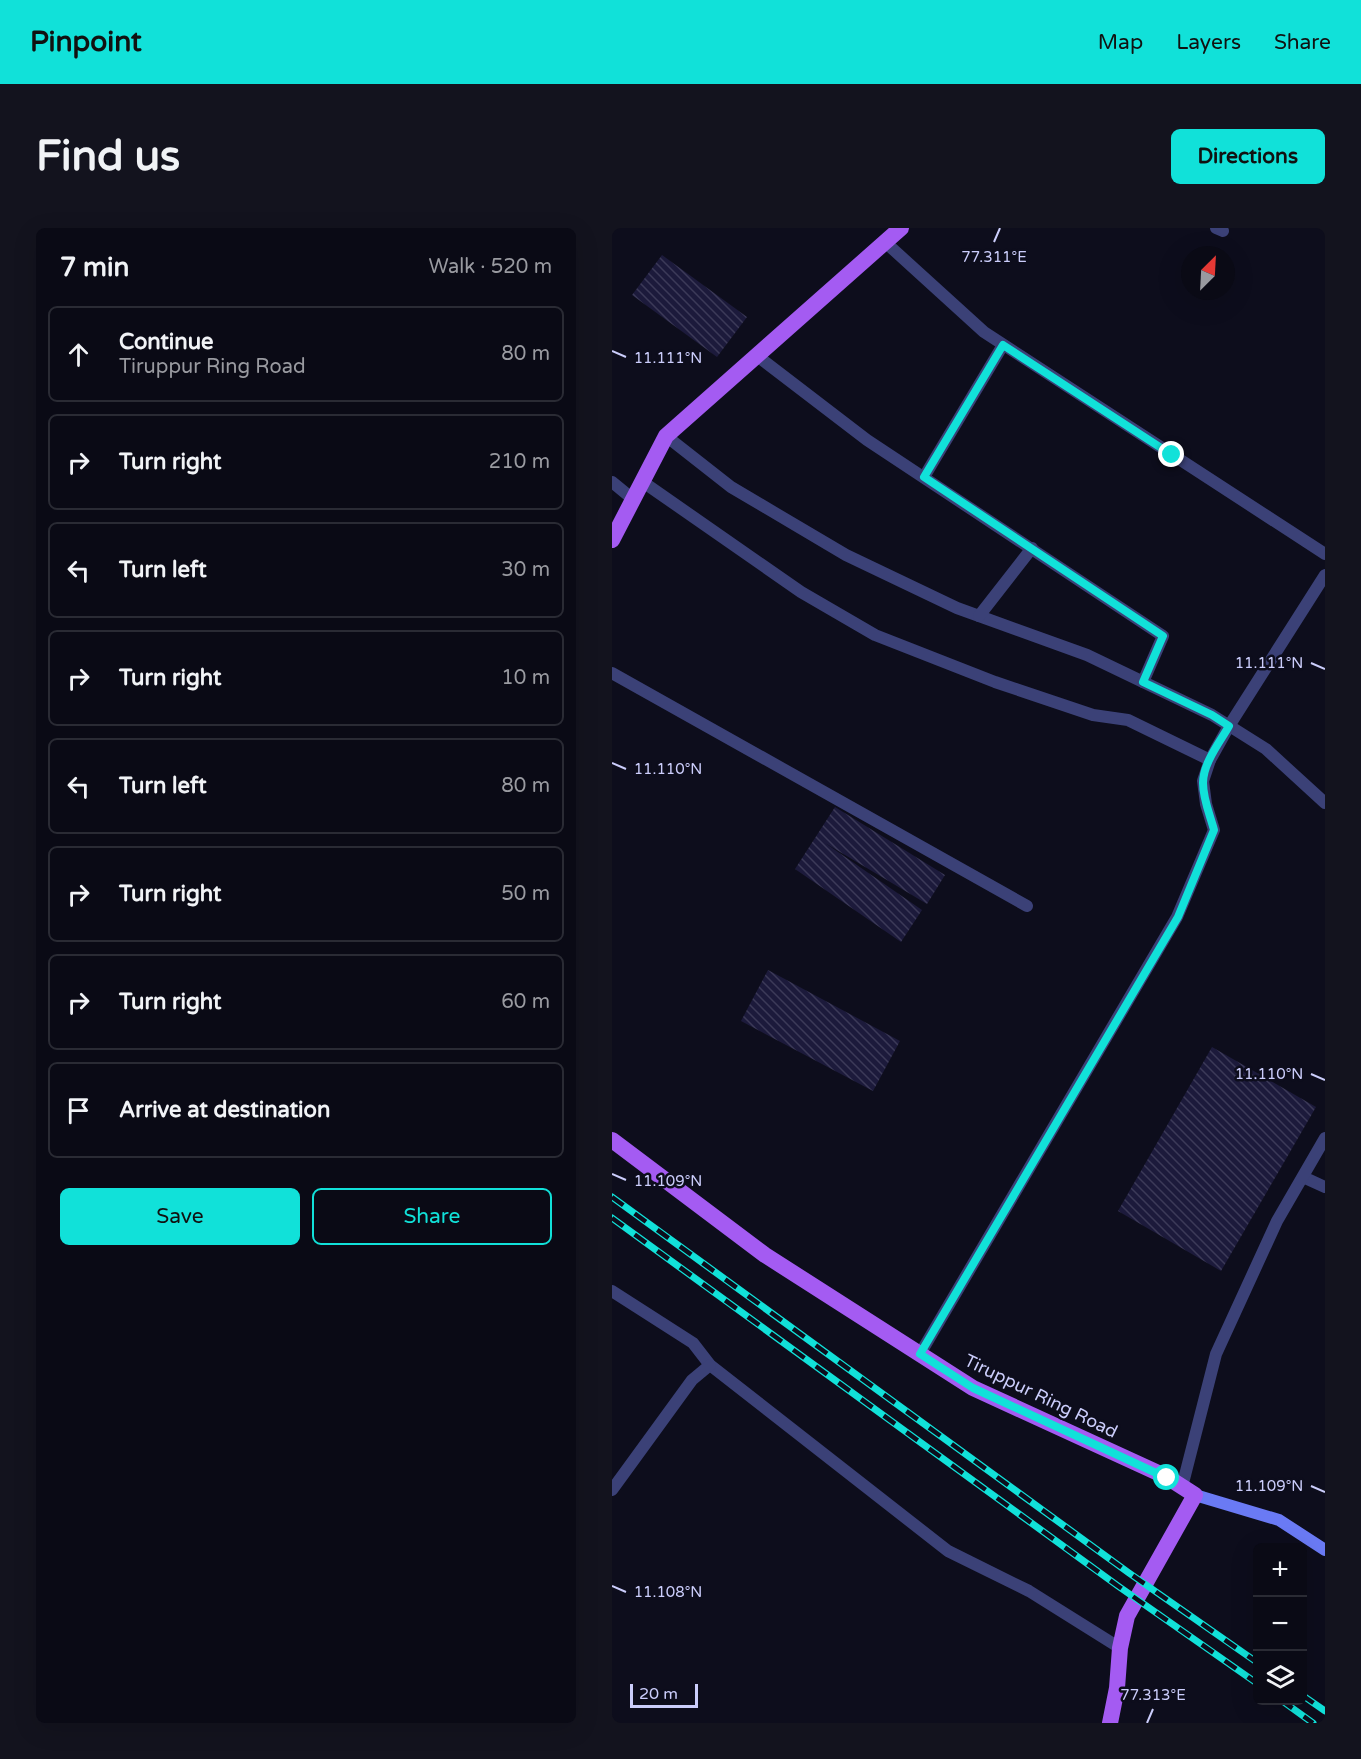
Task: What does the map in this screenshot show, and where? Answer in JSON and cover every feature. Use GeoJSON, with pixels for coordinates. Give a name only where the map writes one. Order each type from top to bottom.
{"type":"FeatureCollection","features":[{"type":"Feature","properties":{"kind":"main road"},"geometry":{"type":"LineString","coordinates":[[612,540],[666,436],[901,228]]}},
{"type":"Feature","properties":{"kind":"main road","name":"Tiruppur Ring Road"},"geometry":{"type":"LineString","coordinates":[[612,1140],[765,1255],[973,1388],[1167,1478],[1189,1491]]}},
{"type":"Feature","properties":{"kind":"main road"},"geometry":{"type":"LineString","coordinates":[[1110,1723],[1117,1688],[1120,1648],[1127,1616],[1189,1491],[1279,1520],[1325,1550]]}},
{"type":"Feature","properties":{"kind":"street"},"geometry":{"type":"LineString","coordinates":[[885,242],[984,332],[1325,554]]}},
{"type":"Feature","properties":{"kind":"street"},"geometry":{"type":"LineString","coordinates":[[924,477],[1003,345]]}},
{"type":"Feature","properties":{"kind":"street"},"geometry":{"type":"LineString","coordinates":[[756,356],[867,440],[1163,636],[1143,682]]}},
{"type":"Feature","properties":{"kind":"street"},"geometry":{"type":"LineString","coordinates":[[666,436],[731,487],[846,555],[957,608],[1087,655],[1212,715],[1266,749],[1324,799]]}},
{"type":"Feature","properties":{"kind":"street"},"geometry":{"type":"LineString","coordinates":[[612,482],[634,500]]}},
{"type":"Feature","properties":{"kind":"street"},"geometry":{"type":"LineString","coordinates":[[643,482],[801,591],[874,635],[995,682],[1094,715],[1128,720],[1210,759]]}},
{"type":"Feature","properties":{"kind":"street"},"geometry":{"type":"LineString","coordinates":[[979,616],[1032,548]]}},
{"type":"Feature","properties":{"kind":"street"},"geometry":{"type":"LineString","coordinates":[[920,1354],[1178,917],[1214,830],[1206,804],[1203,781],[1210,759],[1325,575]]}},
{"type":"Feature","properties":{"kind":"street"},"geometry":{"type":"LineString","coordinates":[[612,673],[1027,906]]}},
{"type":"Feature","properties":{"kind":"street"},"geometry":{"type":"LineString","coordinates":[[1189,1491],[1216,1354],[1277,1221],[1325,1138]]}},
{"type":"Feature","properties":{"kind":"street"},"geometry":{"type":"LineString","coordinates":[[1303,1176],[1325,1187]]}},
{"type":"Feature","properties":{"kind":"street"},"geometry":{"type":"LineString","coordinates":[[612,1291],[693,1343],[710,1365],[948,1551],[1029,1591],[1120,1648]]}},
{"type":"Feature","properties":{"kind":"street"},"geometry":{"type":"LineString","coordinates":[[612,1490],[692,1380],[710,1365]]}},
{"type":"Feature","properties":{"kind":"building"},"geometry":{"type":"Polygon","coordinates":[[[662,255],[747,317],[717,357],[632,295],[662,255]]]}},
{"type":"Feature","properties":{"kind":"building"},"geometry":{"type":"Polygon","coordinates":[[[835,807],[945,875],[927,904],[825,843],[922,910],[901,942],[795,869],[835,807]]]}},
{"type":"Feature","properties":{"kind":"building"},"geometry":{"type":"Polygon","coordinates":[[[768,970],[900,1041],[873,1091],[741,1021],[768,970]]]}},
{"type":"Feature","properties":{"kind":"building"},"geometry":{"type":"Polygon","coordinates":[[[1212,1047],[1316,1107],[1221,1271],[1118,1211],[1212,1047]]]}},
{"type":"Feature","properties":{"kind":"railway"},"geometry":{"type":"LineString","coordinates":[[612,1197],[1129,1573],[1253,1660]]}},
{"type":"Feature","properties":{"kind":"railway"},"geometry":{"type":"LineString","coordinates":[[612,1218],[1118,1586],[1253,1680]]}},
{"type":"Feature","properties":{"kind":"railway"},"geometry":{"type":"LineString","coordinates":[[1307,1698],[1325,1711]]}},
{"type":"Feature","properties":{"kind":"railway"},"geometry":{"type":"LineString","coordinates":[[1288,1705],[1313,1723]]}},
{"type":"Feature","properties":{"kind":"route"},"geometry":{"type":"LineString","coordinates":[[1167,1478],[973,1388],[920,1354],[1178,917],[1214,830],[1206,804],[1203,781],[1210,759],[1229,726],[1212,715],[1143,682],[1163,636],[924,477],[1003,345],[1172,455]]}}]}
